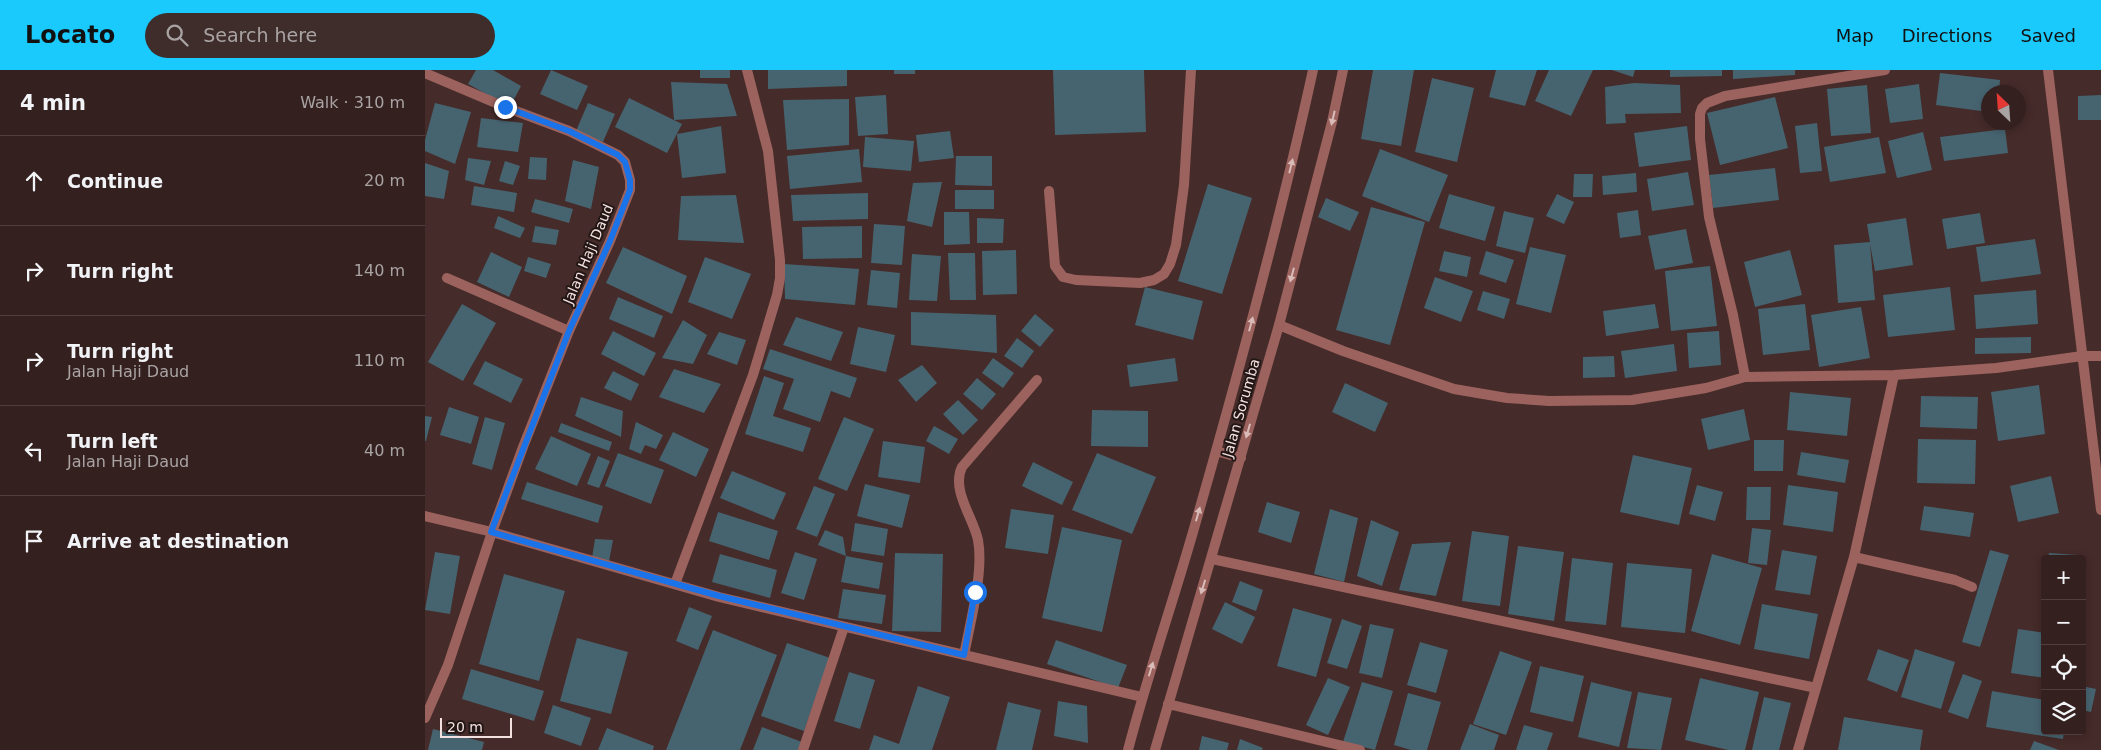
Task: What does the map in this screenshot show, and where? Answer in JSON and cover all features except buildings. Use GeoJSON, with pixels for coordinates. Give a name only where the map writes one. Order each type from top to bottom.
{"type":"FeatureCollection","features":[{"type":"Feature","properties":{"kind":"street"},"geometry":{"type":"LineString","coordinates":[[675,584],[753,375],[780,278],[780,260],[768,151],[747,70]]}},
{"type":"Feature","properties":{"kind":"street"},"geometry":{"type":"LineString","coordinates":[[1049,191],[1055,266],[1063,277],[1075,280],[1140,283],[1154,280],[1164,274],[1170,264],[1176,245],[1184,185],[1191,70]]}},
{"type":"Feature","properties":{"kind":"street","name":"Jalan Sorumba"},"geometry":{"type":"LineString","coordinates":[[1128,750],[1217,451],[1297,143],[1313,70]]}},
{"type":"Feature","properties":{"kind":"street","name":"Jalan Sorumba"},"geometry":{"type":"LineString","coordinates":[[1155,750],[1279,325],[1332,122],[1343,70]]}},
{"type":"Feature","properties":{"kind":"street"},"geometry":{"type":"LineString","coordinates":[[1745,377],[1733,315],[1709,217],[1700,140],[1700,114],[1707,103],[1725,96],[1885,70]]}},
{"type":"Feature","properties":{"kind":"street"},"geometry":{"type":"LineString","coordinates":[[2048,70],[2101,510]]}},
{"type":"Feature","properties":{"kind":"street","name":"Jalan Haji Daud"},"geometry":{"type":"LineString","coordinates":[[425,73],[569,131],[618,155],[625,162],[630,180],[630,190],[610,241],[569,331],[491,532],[461,630],[425,718]]}},
{"type":"Feature","properties":{"kind":"street"},"geometry":{"type":"LineString","coordinates":[[447,278],[569,331]]}},
{"type":"Feature","properties":{"kind":"street"},"geometry":{"type":"LineString","coordinates":[[1279,325],[1343,351],[1454,389],[1507,398],[1549,400],[1632,400],[1706,388],[1745,377],[1894,375],[1997,368],[2082,356],[2101,356]]}},
{"type":"Feature","properties":{"kind":"street"},"geometry":{"type":"LineString","coordinates":[[1798,750],[1854,557],[1894,375]]}},
{"type":"Feature","properties":{"kind":"street"},"geometry":{"type":"LineString","coordinates":[[964,655],[975,592],[978,567],[978,541],[962,496],[958,474],[962,466],[1037,380]]}},
{"type":"Feature","properties":{"kind":"street"},"geometry":{"type":"LineString","coordinates":[[1217,451],[1241,458]]}},
{"type":"Feature","properties":{"kind":"street"},"geometry":{"type":"LineString","coordinates":[[425,516],[491,532],[675,584],[844,627],[1142,698]]}},
{"type":"Feature","properties":{"kind":"street"},"geometry":{"type":"LineString","coordinates":[[1854,557],[1955,580],[1972,587]]}},
{"type":"Feature","properties":{"kind":"street"},"geometry":{"type":"LineString","coordinates":[[1211,559],[1816,688]]}},
{"type":"Feature","properties":{"kind":"street"},"geometry":{"type":"LineString","coordinates":[[803,750],[844,627]]}},
{"type":"Feature","properties":{"kind":"street"},"geometry":{"type":"LineString","coordinates":[[1168,704],[1360,750]]}},
{"type":"Feature","properties":{"kind":"route"},"geometry":{"type":"LineString","coordinates":[[505,107],[569,131],[618,155],[625,162],[628,170],[630,190],[610,241],[569,331],[491,532],[719,596],[964,655],[975,592]]}}]}
